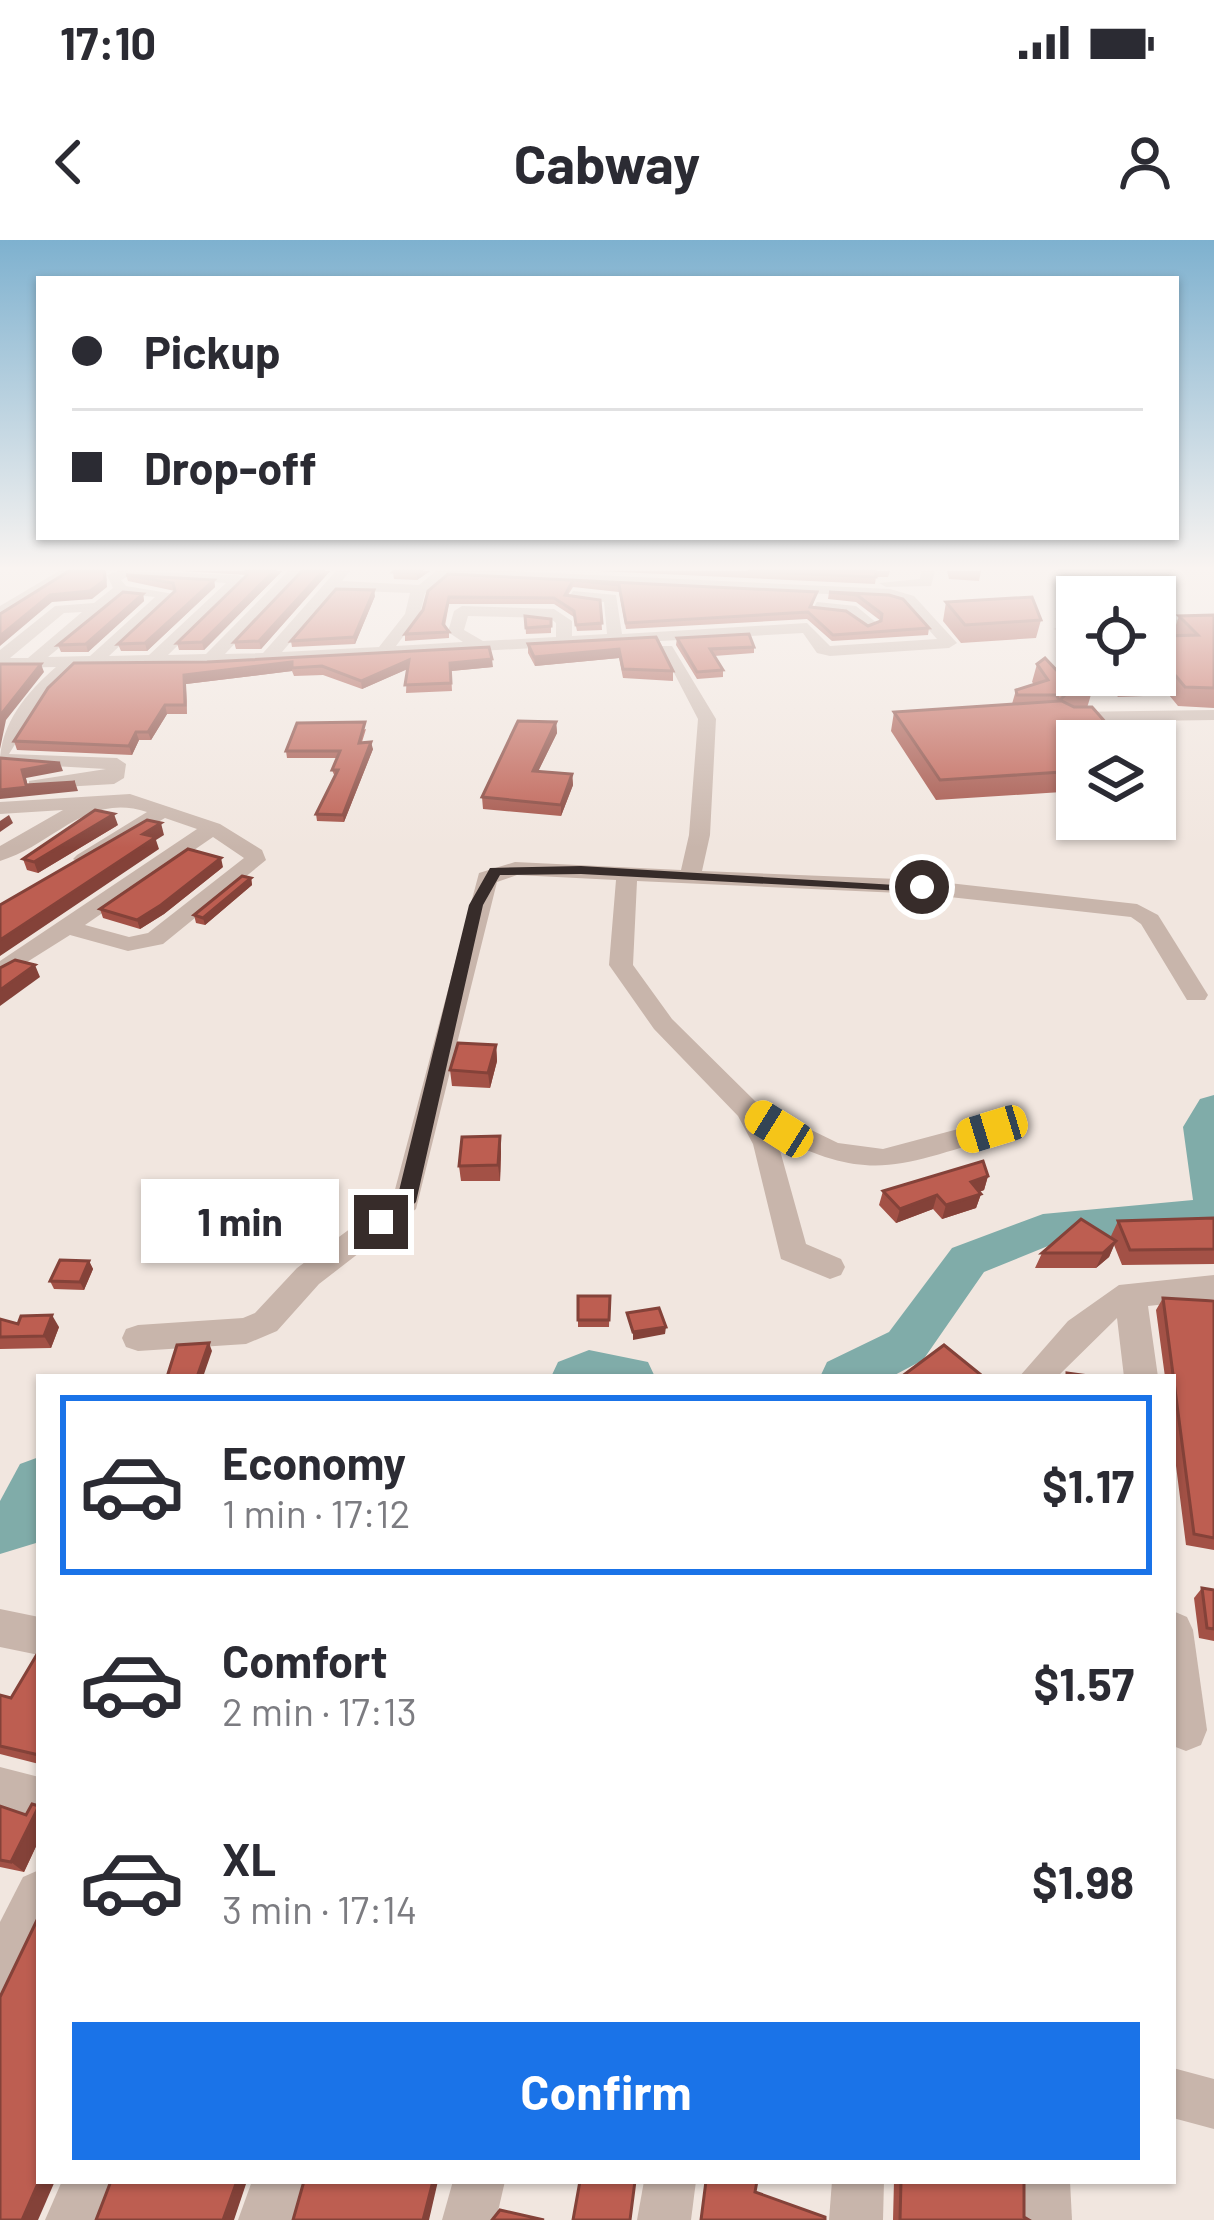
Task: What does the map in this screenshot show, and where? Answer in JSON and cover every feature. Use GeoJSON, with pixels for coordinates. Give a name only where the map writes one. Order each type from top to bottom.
{"type":"FeatureCollection","features":[{"type":"Feature","properties":{"kind":"street"},"geometry":{"type":"LineString","coordinates":[[9,665],[142,663]]}},
{"type":"Feature","properties":{"kind":"street"},"geometry":{"type":"LineString","coordinates":[[130,664],[124,674],[146,677],[191,673],[201,663]]}},
{"type":"Feature","properties":{"kind":"street"},"geometry":{"type":"LineString","coordinates":[[276,663],[280,669],[320,663]]}},
{"type":"Feature","properties":{"kind":"street"},"geometry":{"type":"LineString","coordinates":[[686,663],[707,719],[700,747],[705,824],[690,877]]}},
{"type":"Feature","properties":{"kind":"street"},"geometry":{"type":"LineString","coordinates":[[1,803],[114,778],[117,764],[14,763],[0,755],[40,690],[68,665]]}},
{"type":"Feature","properties":{"kind":"street"},"geometry":{"type":"LineString","coordinates":[[1068,717],[1214,715]]}},
{"type":"Feature","properties":{"kind":"street"},"geometry":{"type":"LineString","coordinates":[[1,803],[130,800],[213,828],[253,849],[255,860],[155,939],[128,944],[68,927]]}},
{"type":"Feature","properties":{"kind":"street"},"geometry":{"type":"LineString","coordinates":[[0,855],[90,803]]}},
{"type":"Feature","properties":{"kind":"street"},"geometry":{"type":"LineString","coordinates":[[70,868],[161,812]]}},
{"type":"Feature","properties":{"kind":"street"},"geometry":{"type":"LineString","coordinates":[[0,973],[213,828]]}},
{"type":"Feature","properties":{"kind":"street"},"geometry":{"type":"LineString","coordinates":[[138,1338],[246,1331],[266,1322],[308,1276],[406,1202],[487,878],[514,868],[922,887],[1137,911],[1150,920],[1196,994]]}},
{"type":"Feature","properties":{"kind":"street"},"geometry":{"type":"LineString","coordinates":[[627,873],[621,964],[663,1024],[748,1110],[767,1144],[791,1251],[830,1267]]}},
{"type":"Feature","properties":{"kind":"street"},"geometry":{"type":"LineString","coordinates":[[748,1110],[832,1152],[884,1159],[992,1129]]}},
{"type":"Feature","properties":{"kind":"street"},"geometry":{"type":"LineString","coordinates":[[1039,1374],[1098,1309],[1130,1294],[1214,1286]]}},
{"type":"Feature","properties":{"kind":"street"},"geometry":{"type":"LineString","coordinates":[[1130,1294],[1141,1374]]}},
{"type":"Feature","properties":{"kind":"street"},"geometry":{"type":"LineString","coordinates":[[0,1628],[36,1635]]}},
{"type":"Feature","properties":{"kind":"street"},"geometry":{"type":"LineString","coordinates":[[1176,1647],[1191,1731]]}},
{"type":"Feature","properties":{"kind":"street"},"geometry":{"type":"LineString","coordinates":[[0,1790],[36,1798]]}},
{"type":"Feature","properties":{"kind":"street"},"geometry":{"type":"LineString","coordinates":[[0,1972],[36,1899]]}},
{"type":"Feature","properties":{"kind":"street"},"geometry":{"type":"LineString","coordinates":[[1176,2094],[1214,2104]]}},
{"type":"Feature","properties":{"kind":"street"},"geometry":{"type":"LineString","coordinates":[[72,2220],[88,2184]]}},
{"type":"Feature","properties":{"kind":"street"},"geometry":{"type":"LineString","coordinates":[[265,2220],[277,2184]]}},
{"type":"Feature","properties":{"kind":"street"},"geometry":{"type":"LineString","coordinates":[[470,2220],[478,2184]]}},
{"type":"Feature","properties":{"kind":"street"},"geometry":{"type":"LineString","coordinates":[[664,2220],[670,2184]]}},
{"type":"Feature","properties":{"kind":"street"},"geometry":{"type":"LineString","coordinates":[[856,2220],[858,2184]]}},
{"type":"Feature","properties":{"kind":"street"},"geometry":{"type":"LineString","coordinates":[[1044,2184],[1045,2220]]}},
{"type":"Feature","properties":{"kind":"building"},"geometry":{"type":"Polygon","coordinates":[[[74,663],[280,663],[184,675],[185,705],[165,705],[148,732],[136,732],[129,746],[14,741],[48,688],[74,663]]]}},
{"type":"Feature","properties":{"kind":"building"},"geometry":{"type":"Polygon","coordinates":[[[292,663],[401,663],[361,681],[322,666],[292,668],[292,663]]]}},
{"type":"Feature","properties":{"kind":"building"},"geometry":{"type":"Polygon","coordinates":[[[408,663],[450,663],[451,683],[405,685],[408,663]]]}},
{"type":"Feature","properties":{"kind":"building"},"geometry":{"type":"Polygon","coordinates":[[[622,663],[669,663],[673,671],[623,669],[622,663]]]}},
{"type":"Feature","properties":{"kind":"building"},"geometry":{"type":"Polygon","coordinates":[[[692,663],[719,663],[723,670],[697,672],[692,663]]]}},
{"type":"Feature","properties":{"kind":"building"},"geometry":{"type":"Polygon","coordinates":[[[1038,663],[1050,663],[1056,670],[1056,695],[1017,695],[1016,690],[1048,680],[1038,663]]]}},
{"type":"Feature","properties":{"kind":"building"},"geometry":{"type":"Polygon","coordinates":[[[1176,663],[1214,663],[1214,688],[1185,687],[1176,676],[1176,663]]]}},
{"type":"Feature","properties":{"kind":"building"},"geometry":{"type":"Polygon","coordinates":[[[0,664],[41,664],[3,712],[0,726],[0,664]]]}},
{"type":"Feature","properties":{"kind":"building"},"geometry":{"type":"Polygon","coordinates":[[[1057,696],[1064,696],[1060,700],[1074,707],[1092,707],[1103,720],[1056,720],[1056,772],[940,780],[894,712],[1060,701],[1057,696]]]}},
{"type":"Feature","properties":{"kind":"building"},"geometry":{"type":"Polygon","coordinates":[[[518,721],[556,722],[533,771],[572,774],[561,805],[482,797],[518,721]]]}},
{"type":"Feature","properties":{"kind":"building"},"geometry":{"type":"Polygon","coordinates":[[[365,722],[359,743],[371,742],[343,815],[316,814],[338,770],[332,770],[340,751],[286,751],[297,723],[365,722]]]}},
{"type":"Feature","properties":{"kind":"building"},"geometry":{"type":"Polygon","coordinates":[[[0,758],[60,763],[22,770],[26,785],[75,782],[0,790],[0,758]]]}},
{"type":"Feature","properties":{"kind":"building"},"geometry":{"type":"Polygon","coordinates":[[[95,810],[114,814],[34,862],[23,859],[95,810]]]}},
{"type":"Feature","properties":{"kind":"building"},"geometry":{"type":"Polygon","coordinates":[[[147,820],[161,823],[143,834],[156,837],[0,940],[0,905],[147,820]]]}},
{"type":"Feature","properties":{"kind":"building"},"geometry":{"type":"Polygon","coordinates":[[[188,849],[221,858],[137,920],[100,909],[188,849]]]}},
{"type":"Feature","properties":{"kind":"building"},"geometry":{"type":"Polygon","coordinates":[[[242,876],[251,878],[203,918],[194,915],[242,876]]]}},
{"type":"Feature","properties":{"kind":"building"},"geometry":{"type":"Polygon","coordinates":[[[15,960],[35,965],[0,990],[0,968],[15,960]]]}},
{"type":"Feature","properties":{"kind":"building"},"geometry":{"type":"Polygon","coordinates":[[[458,1043],[496,1045],[488,1073],[450,1070],[458,1043]]]}},
{"type":"Feature","properties":{"kind":"building"},"geometry":{"type":"Polygon","coordinates":[[[500,1136],[498,1165],[459,1166],[462,1137],[500,1136]]]}},
{"type":"Feature","properties":{"kind":"building"},"geometry":{"type":"Polygon","coordinates":[[[983,1161],[988,1176],[971,1182],[981,1194],[946,1205],[937,1195],[900,1209],[883,1191],[983,1161]]]}},
{"type":"Feature","properties":{"kind":"building"},"geometry":{"type":"Polygon","coordinates":[[[1214,1218],[1214,1249],[1130,1250],[1118,1221],[1214,1218]]]}},
{"type":"Feature","properties":{"kind":"building"},"geometry":{"type":"Polygon","coordinates":[[[1081,1219],[1116,1241],[1103,1253],[1042,1253],[1081,1219]]]}},
{"type":"Feature","properties":{"kind":"building"},"geometry":{"type":"Polygon","coordinates":[[[60,1260],[89,1261],[80,1282],[50,1281],[60,1260]]]}},
{"type":"Feature","properties":{"kind":"building"},"geometry":{"type":"Polygon","coordinates":[[[578,1296],[610,1296],[609,1320],[578,1320],[578,1296]]]}},
{"type":"Feature","properties":{"kind":"building"},"geometry":{"type":"Polygon","coordinates":[[[1163,1298],[1214,1301],[1214,1538],[1194,1534],[1163,1298]]]}},
{"type":"Feature","properties":{"kind":"building"},"geometry":{"type":"Polygon","coordinates":[[[659,1308],[666,1327],[633,1332],[627,1313],[659,1308]]]}},
{"type":"Feature","properties":{"kind":"building"},"geometry":{"type":"Polygon","coordinates":[[[52,1315],[44,1336],[0,1337],[0,1319],[18,1324],[21,1316],[52,1315]]]}},
{"type":"Feature","properties":{"kind":"building"},"geometry":{"type":"Polygon","coordinates":[[[209,1343],[198,1374],[168,1374],[177,1345],[209,1343]]]}},
{"type":"Feature","properties":{"kind":"building"},"geometry":{"type":"Polygon","coordinates":[[[944,1345],[980,1374],[905,1374],[944,1345]]]}},
{"type":"Feature","properties":{"kind":"building"},"geometry":{"type":"Polygon","coordinates":[[[1202,1588],[1214,1590],[1214,1629],[1207,1628],[1202,1588]]]}},
{"type":"Feature","properties":{"kind":"building"},"geometry":{"type":"Polygon","coordinates":[[[36,1656],[36,1754],[0,1746],[0,1695],[11,1698],[36,1656]]]}},
{"type":"Feature","properties":{"kind":"building"},"geometry":{"type":"Polygon","coordinates":[[[32,1804],[36,1805],[11,1862],[0,1860],[0,1806],[26,1815],[32,1804]]]}},
{"type":"Feature","properties":{"kind":"building"},"geometry":{"type":"Polygon","coordinates":[[[36,1922],[38,2184],[22,2220],[0,2220],[0,1997],[36,1922]]]}},
{"type":"Feature","properties":{"kind":"building"},"geometry":{"type":"Polygon","coordinates":[[[110,2184],[236,2184],[223,2220],[96,2220],[110,2184]]]}},
{"type":"Feature","properties":{"kind":"building"},"geometry":{"type":"Polygon","coordinates":[[[303,2184],[432,2184],[423,2220],[293,2220],[303,2184]]]}},
{"type":"Feature","properties":{"kind":"building"},"geometry":{"type":"Polygon","coordinates":[[[579,2184],[635,2184],[630,2220],[573,2220],[579,2184]]]}},
{"type":"Feature","properties":{"kind":"building"},"geometry":{"type":"Polygon","coordinates":[[[706,2184],[756,2184],[755,2192],[825,2217],[825,2220],[701,2220],[706,2184]]]}},
{"type":"Feature","properties":{"kind":"building"},"geometry":{"type":"Polygon","coordinates":[[[901,2184],[1024,2184],[1024,2217],[1029,2220],[900,2220],[901,2184]]]}},
{"type":"Feature","properties":{"kind":"building"},"geometry":{"type":"Polygon","coordinates":[[[500,2210],[544,2220],[492,2220],[500,2210]]]}},
{"type":"Feature","properties":{"kind":"waterway"},"geometry":{"type":"LineString","coordinates":[[1214,1108],[1204,1127],[1214,1198]]}},
{"type":"Feature","properties":{"kind":"waterway"},"geometry":{"type":"LineString","coordinates":[[851,1374],[906,1346],[968,1260],[1043,1230],[1214,1214]]}},
{"type":"Feature","properties":{"kind":"waterway"},"geometry":{"type":"LineString","coordinates":[[582,1374],[589,1370],[612,1374]]}},
{"type":"Feature","properties":{"kind":"waterway"},"geometry":{"type":"LineString","coordinates":[[0,1529],[16,1525],[36,1487]]}},
{"type":"Feature","properties":{"kind":"route"},"geometry":{"type":"LineString","coordinates":[[381,1222],[406,1202],[476,905],[495,871],[581,870],[922,887]]}}]}
